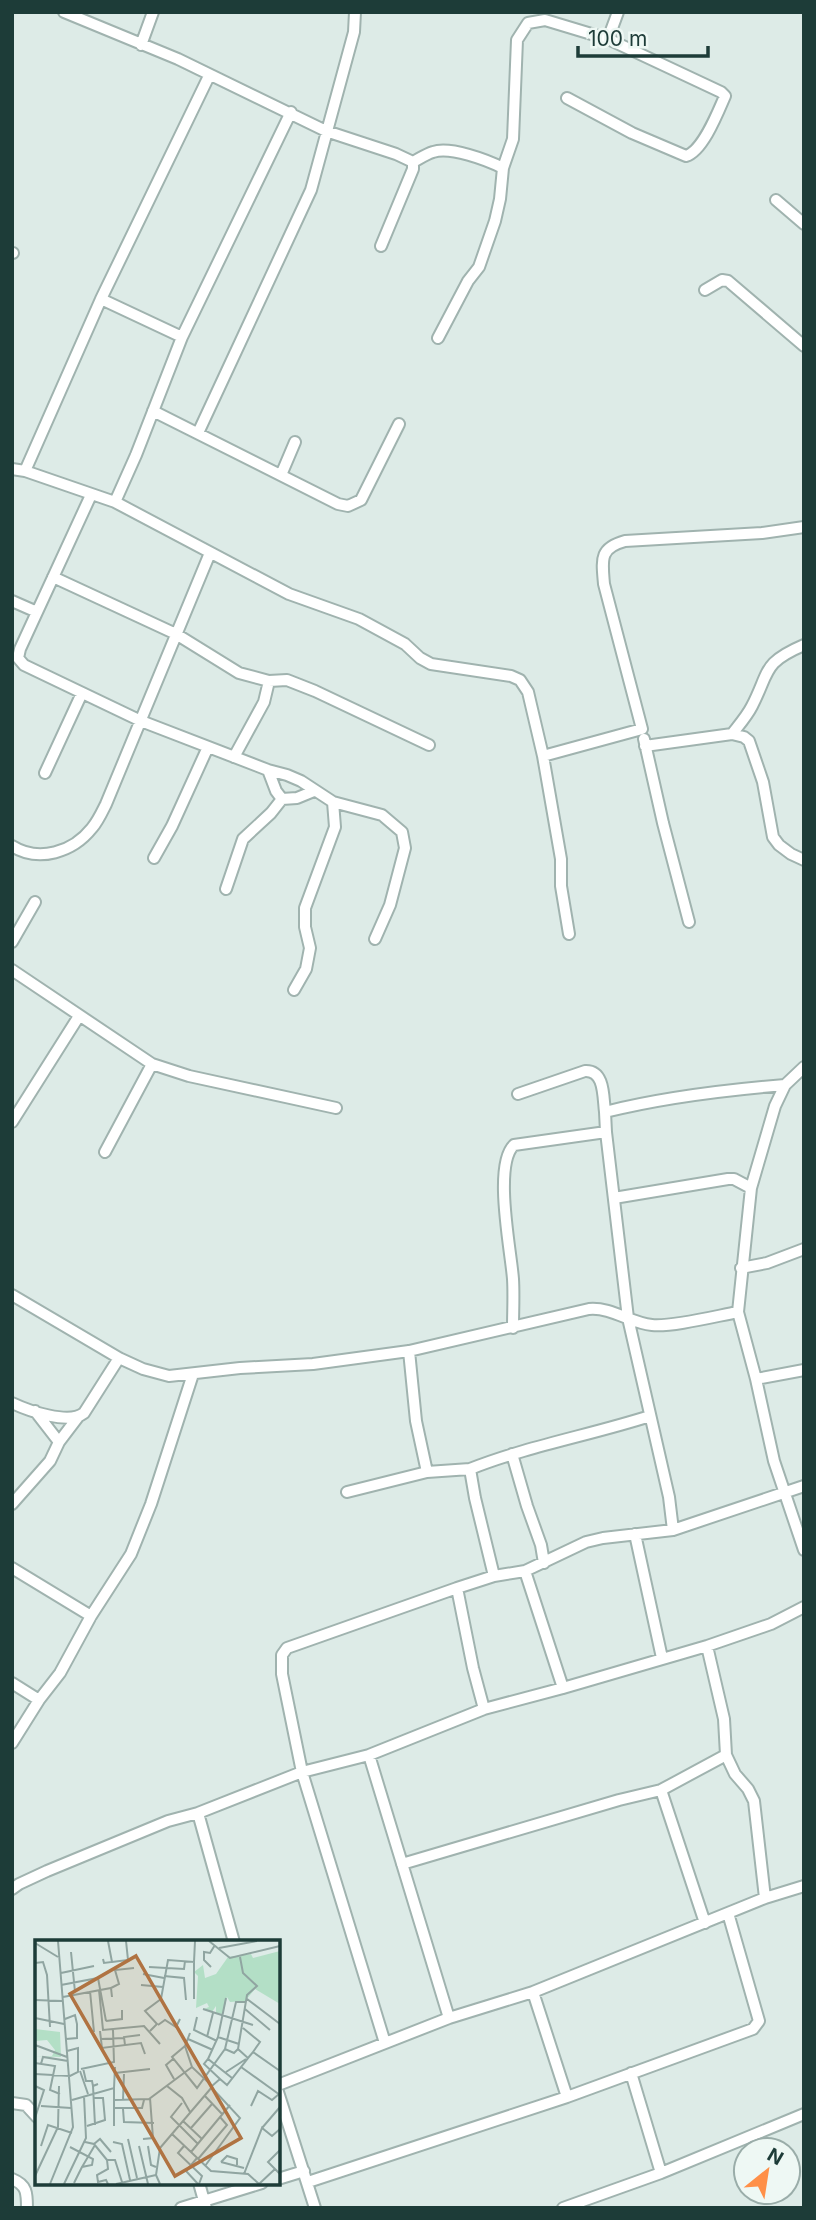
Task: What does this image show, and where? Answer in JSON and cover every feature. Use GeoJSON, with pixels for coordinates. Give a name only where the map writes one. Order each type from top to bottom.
{"type":"FeatureCollection","features":[{"type":"Feature","properties":{"kind":"street"},"geometry":{"type":"LineString","coordinates":[[64,12],[178,59],[326,131],[413,162]]}},
{"type":"Feature","properties":{"kind":"street"},"geometry":{"type":"LineString","coordinates":[[141,45],[153,12]]}},
{"type":"Feature","properties":{"kind":"street"},"geometry":{"type":"LineString","coordinates":[[198,433],[311,190],[354,32],[355,12]]}},
{"type":"Feature","properties":{"kind":"street"},"geometry":{"type":"LineString","coordinates":[[608,39],[618,12]]}},
{"type":"Feature","properties":{"kind":"street"},"geometry":{"type":"LineString","coordinates":[[438,338],[468,281],[479,267],[495,221],[503,168],[513,139],[517,40],[528,23],[545,20],[608,39],[725,96],[695,152],[686,156],[632,133],[567,98]]}},
{"type":"Feature","properties":{"kind":"street"},"geometry":{"type":"LineString","coordinates":[[25,471],[101,299],[209,76]]}},
{"type":"Feature","properties":{"kind":"street"},"geometry":{"type":"LineString","coordinates":[[114,502],[182,337],[290,112]]}},
{"type":"Feature","properties":{"kind":"street"},"geometry":{"type":"LineString","coordinates":[[413,162],[435,151],[450,151],[503,168]]}},
{"type":"Feature","properties":{"kind":"street"},"geometry":{"type":"LineString","coordinates":[[381,246],[413,169],[413,162]]}},
{"type":"Feature","properties":{"kind":"street"},"geometry":{"type":"LineString","coordinates":[[776,200],[804,224]]}},
{"type":"Feature","properties":{"kind":"street"},"geometry":{"type":"LineString","coordinates":[[705,290],[722,280],[728,281],[804,346]]}},
{"type":"Feature","properties":{"kind":"street"},"geometry":{"type":"LineString","coordinates":[[101,299],[182,337]]}},
{"type":"Feature","properties":{"kind":"street"},"geometry":{"type":"LineString","coordinates":[[153,411],[338,504],[348,506],[361,500],[399,424]]}},
{"type":"Feature","properties":{"kind":"street"},"geometry":{"type":"LineString","coordinates":[[281,474],[295,442]]}},
{"type":"Feature","properties":{"kind":"street"},"geometry":{"type":"LineString","coordinates":[[12,469],[114,502],[289,594],[359,619],[405,644],[431,664],[510,676],[520,680],[528,692],[543,756],[561,859],[561,886],[569,934]]}},
{"type":"Feature","properties":{"kind":"street"},"geometry":{"type":"LineString","coordinates":[[91,495],[18,658],[24,665],[141,721],[287,775],[333,802],[382,815],[402,832],[405,848],[390,905],[374,939]]}},
{"type":"Feature","properties":{"kind":"street"},"geometry":{"type":"LineString","coordinates":[[689,922],[604,584],[602,559],[606,550],[625,541],[762,533],[804,527]]}},
{"type":"Feature","properties":{"kind":"street"},"geometry":{"type":"LineString","coordinates":[[12,846],[27,854],[50,855],[72,846],[92,829],[106,804],[210,553]]}},
{"type":"Feature","properties":{"kind":"street"},"geometry":{"type":"LineString","coordinates":[[53,577],[176,634],[239,673],[269,681],[287,680],[429,745]]}},
{"type":"Feature","properties":{"kind":"street"},"geometry":{"type":"LineString","coordinates":[[12,601],[37,612]]}},
{"type":"Feature","properties":{"kind":"street"},"geometry":{"type":"LineString","coordinates":[[732,734],[751,707],[765,672],[786,653],[804,645]]}},
{"type":"Feature","properties":{"kind":"street"},"geometry":{"type":"LineString","coordinates":[[234,757],[264,702],[269,681]]}},
{"type":"Feature","properties":{"kind":"street"},"geometry":{"type":"LineString","coordinates":[[45,773],[82,693]]}},
{"type":"Feature","properties":{"kind":"street"},"geometry":{"type":"LineString","coordinates":[[543,756],[642,729]]}},
{"type":"Feature","properties":{"kind":"street"},"geometry":{"type":"LineString","coordinates":[[645,746],[732,734],[744,737],[749,741],[763,782],[774,837],[779,845],[804,860]]}},
{"type":"Feature","properties":{"kind":"street"},"geometry":{"type":"LineString","coordinates":[[155,858],[208,747]]}},
{"type":"Feature","properties":{"kind":"street"},"geometry":{"type":"LineString","coordinates":[[268,770],[282,799]]}},
{"type":"Feature","properties":{"kind":"street"},"geometry":{"type":"LineString","coordinates":[[226,889],[243,839],[262,823],[282,799],[297,798],[314,791]]}},
{"type":"Feature","properties":{"kind":"street"},"geometry":{"type":"LineString","coordinates":[[294,990],[306,969],[310,948],[305,927],[305,908],[335,827],[333,802]]}},
{"type":"Feature","properties":{"kind":"street"},"geometry":{"type":"LineString","coordinates":[[12,942],[35,902]]}},
{"type":"Feature","properties":{"kind":"street"},"geometry":{"type":"LineString","coordinates":[[12,970],[152,1064],[189,1076],[336,1108]]}},
{"type":"Feature","properties":{"kind":"street"},"geometry":{"type":"LineString","coordinates":[[12,1122],[79,1016]]}},
{"type":"Feature","properties":{"kind":"street"},"geometry":{"type":"LineString","coordinates":[[105,1152],[152,1064]]}},
{"type":"Feature","properties":{"kind":"street"},"geometry":{"type":"LineString","coordinates":[[804,1067],[785,1085],[775,1106],[751,1188],[738,1311],[774,1461],[804,1550]]}},
{"type":"Feature","properties":{"kind":"street"},"geometry":{"type":"LineString","coordinates":[[518,1094],[585,1071],[597,1074],[601,1081],[628,1318],[669,1497],[673,1531]]}},
{"type":"Feature","properties":{"kind":"street"},"geometry":{"type":"LineString","coordinates":[[605,1112],[726,1090],[785,1085]]}},
{"type":"Feature","properties":{"kind":"street"},"geometry":{"type":"LineString","coordinates":[[513,1328],[513,1282],[503,1189],[509,1152],[514,1145],[606,1132]]}},
{"type":"Feature","properties":{"kind":"street"},"geometry":{"type":"LineString","coordinates":[[614,1198],[728,1179],[734,1179],[751,1188]]}},
{"type":"Feature","properties":{"kind":"street"},"geometry":{"type":"LineString","coordinates":[[741,1268],[767,1263],[804,1249]]}},
{"type":"Feature","properties":{"kind":"street"},"geometry":{"type":"LineString","coordinates":[[12,1296],[119,1358],[156,1374],[169,1376],[240,1367],[313,1364],[409,1351],[589,1309],[607,1310],[651,1325],[666,1325],[738,1311]]}},
{"type":"Feature","properties":{"kind":"street"},"geometry":{"type":"LineString","coordinates":[[409,1351],[416,1421],[427,1472]]}},
{"type":"Feature","properties":{"kind":"street"},"geometry":{"type":"LineString","coordinates":[[12,1504],[50,1461],[59,1442],[84,1413],[119,1358]]}},
{"type":"Feature","properties":{"kind":"street"},"geometry":{"type":"LineString","coordinates":[[756,1379],[804,1370]]}},
{"type":"Feature","properties":{"kind":"street"},"geometry":{"type":"LineString","coordinates":[[12,1743],[60,1672],[91,1616],[131,1554],[172,1444],[193,1374]]}},
{"type":"Feature","properties":{"kind":"street"},"geometry":{"type":"LineString","coordinates":[[12,1403],[60,1418],[78,1417]]}},
{"type":"Feature","properties":{"kind":"street"},"geometry":{"type":"LineString","coordinates":[[35,1411],[59,1442]]}},
{"type":"Feature","properties":{"kind":"street"},"geometry":{"type":"LineString","coordinates":[[347,1492],[427,1472],[470,1469],[512,1454],[650,1416]]}},
{"type":"Feature","properties":{"kind":"street"},"geometry":{"type":"LineString","coordinates":[[512,1454],[541,1545],[544,1563]]}},
{"type":"Feature","properties":{"kind":"street"},"geometry":{"type":"LineString","coordinates":[[470,1469],[494,1576]]}},
{"type":"Feature","properties":{"kind":"street"},"geometry":{"type":"LineString","coordinates":[[384,2043],[302,1772],[282,1674],[282,1655],[287,1648],[494,1576],[525,1571],[586,1542],[673,1531],[804,1486]]}},
{"type":"Feature","properties":{"kind":"street"},"geometry":{"type":"LineString","coordinates":[[635,1534],[662,1658]]}},
{"type":"Feature","properties":{"kind":"street"},"geometry":{"type":"LineString","coordinates":[[12,1568],[91,1616]]}},
{"type":"Feature","properties":{"kind":"street"},"geometry":{"type":"LineString","coordinates":[[525,1571],[563,1688]]}},
{"type":"Feature","properties":{"kind":"street"},"geometry":{"type":"LineString","coordinates":[[457,1588],[484,1709]]}},
{"type":"Feature","properties":{"kind":"street"},"geometry":{"type":"LineString","coordinates":[[12,1889],[47,1871],[168,1821],[198,1813],[302,1772],[369,1755],[484,1709],[707,1646],[771,1624],[804,1607]]}},
{"type":"Feature","properties":{"kind":"street"},"geometry":{"type":"LineString","coordinates":[[707,1646],[724,1719],[726,1755],[734,1774],[748,1789],[754,1801],[765,1898]]}},
{"type":"Feature","properties":{"kind":"street"},"geometry":{"type":"LineString","coordinates":[[12,1682],[39,1700]]}},
{"type":"Feature","properties":{"kind":"street"},"geometry":{"type":"LineString","coordinates":[[369,1755],[449,2018]]}},
{"type":"Feature","properties":{"kind":"street"},"geometry":{"type":"LineString","coordinates":[[402,1864],[661,1790],[726,1755]]}},
{"type":"Feature","properties":{"kind":"street"},"geometry":{"type":"LineString","coordinates":[[661,1790],[705,1923]]}},
{"type":"Feature","properties":{"kind":"street"},"geometry":{"type":"LineString","coordinates":[[198,1813],[233,1940]]}},
{"type":"Feature","properties":{"kind":"street"},"geometry":{"type":"LineString","coordinates":[[280,2084],[449,2018],[533,1992],[765,1898],[804,1886]]}},
{"type":"Feature","properties":{"kind":"street"},"geometry":{"type":"LineString","coordinates":[[280,2179],[306,2177],[567,2097],[753,2029],[759,2021],[728,1913]]}},
{"type":"Feature","properties":{"kind":"street"},"geometry":{"type":"LineString","coordinates":[[533,1992],[567,2097]]}},
{"type":"Feature","properties":{"kind":"street"},"geometry":{"type":"LineString","coordinates":[[631,2073],[661,2173]]}},
{"type":"Feature","properties":{"kind":"street"},"geometry":{"type":"LineString","coordinates":[[280,2098],[315,2208]]}},
{"type":"Feature","properties":{"kind":"street"},"geometry":{"type":"LineString","coordinates":[[12,2103],[26,2105],[35,2116]]}},
{"type":"Feature","properties":{"kind":"street"},"geometry":{"type":"LineString","coordinates":[[563,2208],[661,2173],[804,2114]]}},
{"type":"Feature","properties":{"kind":"street"},"geometry":{"type":"LineString","coordinates":[[12,2179],[24,2185],[27,2190],[27,2208]]}},
{"type":"Feature","properties":{"kind":"street"},"geometry":{"type":"LineString","coordinates":[[200,2185],[205,2204]]}},
{"type":"Feature","properties":{"kind":"street"},"geometry":{"type":"LineString","coordinates":[[181,2208],[205,2204],[257,2185]]}}]}
